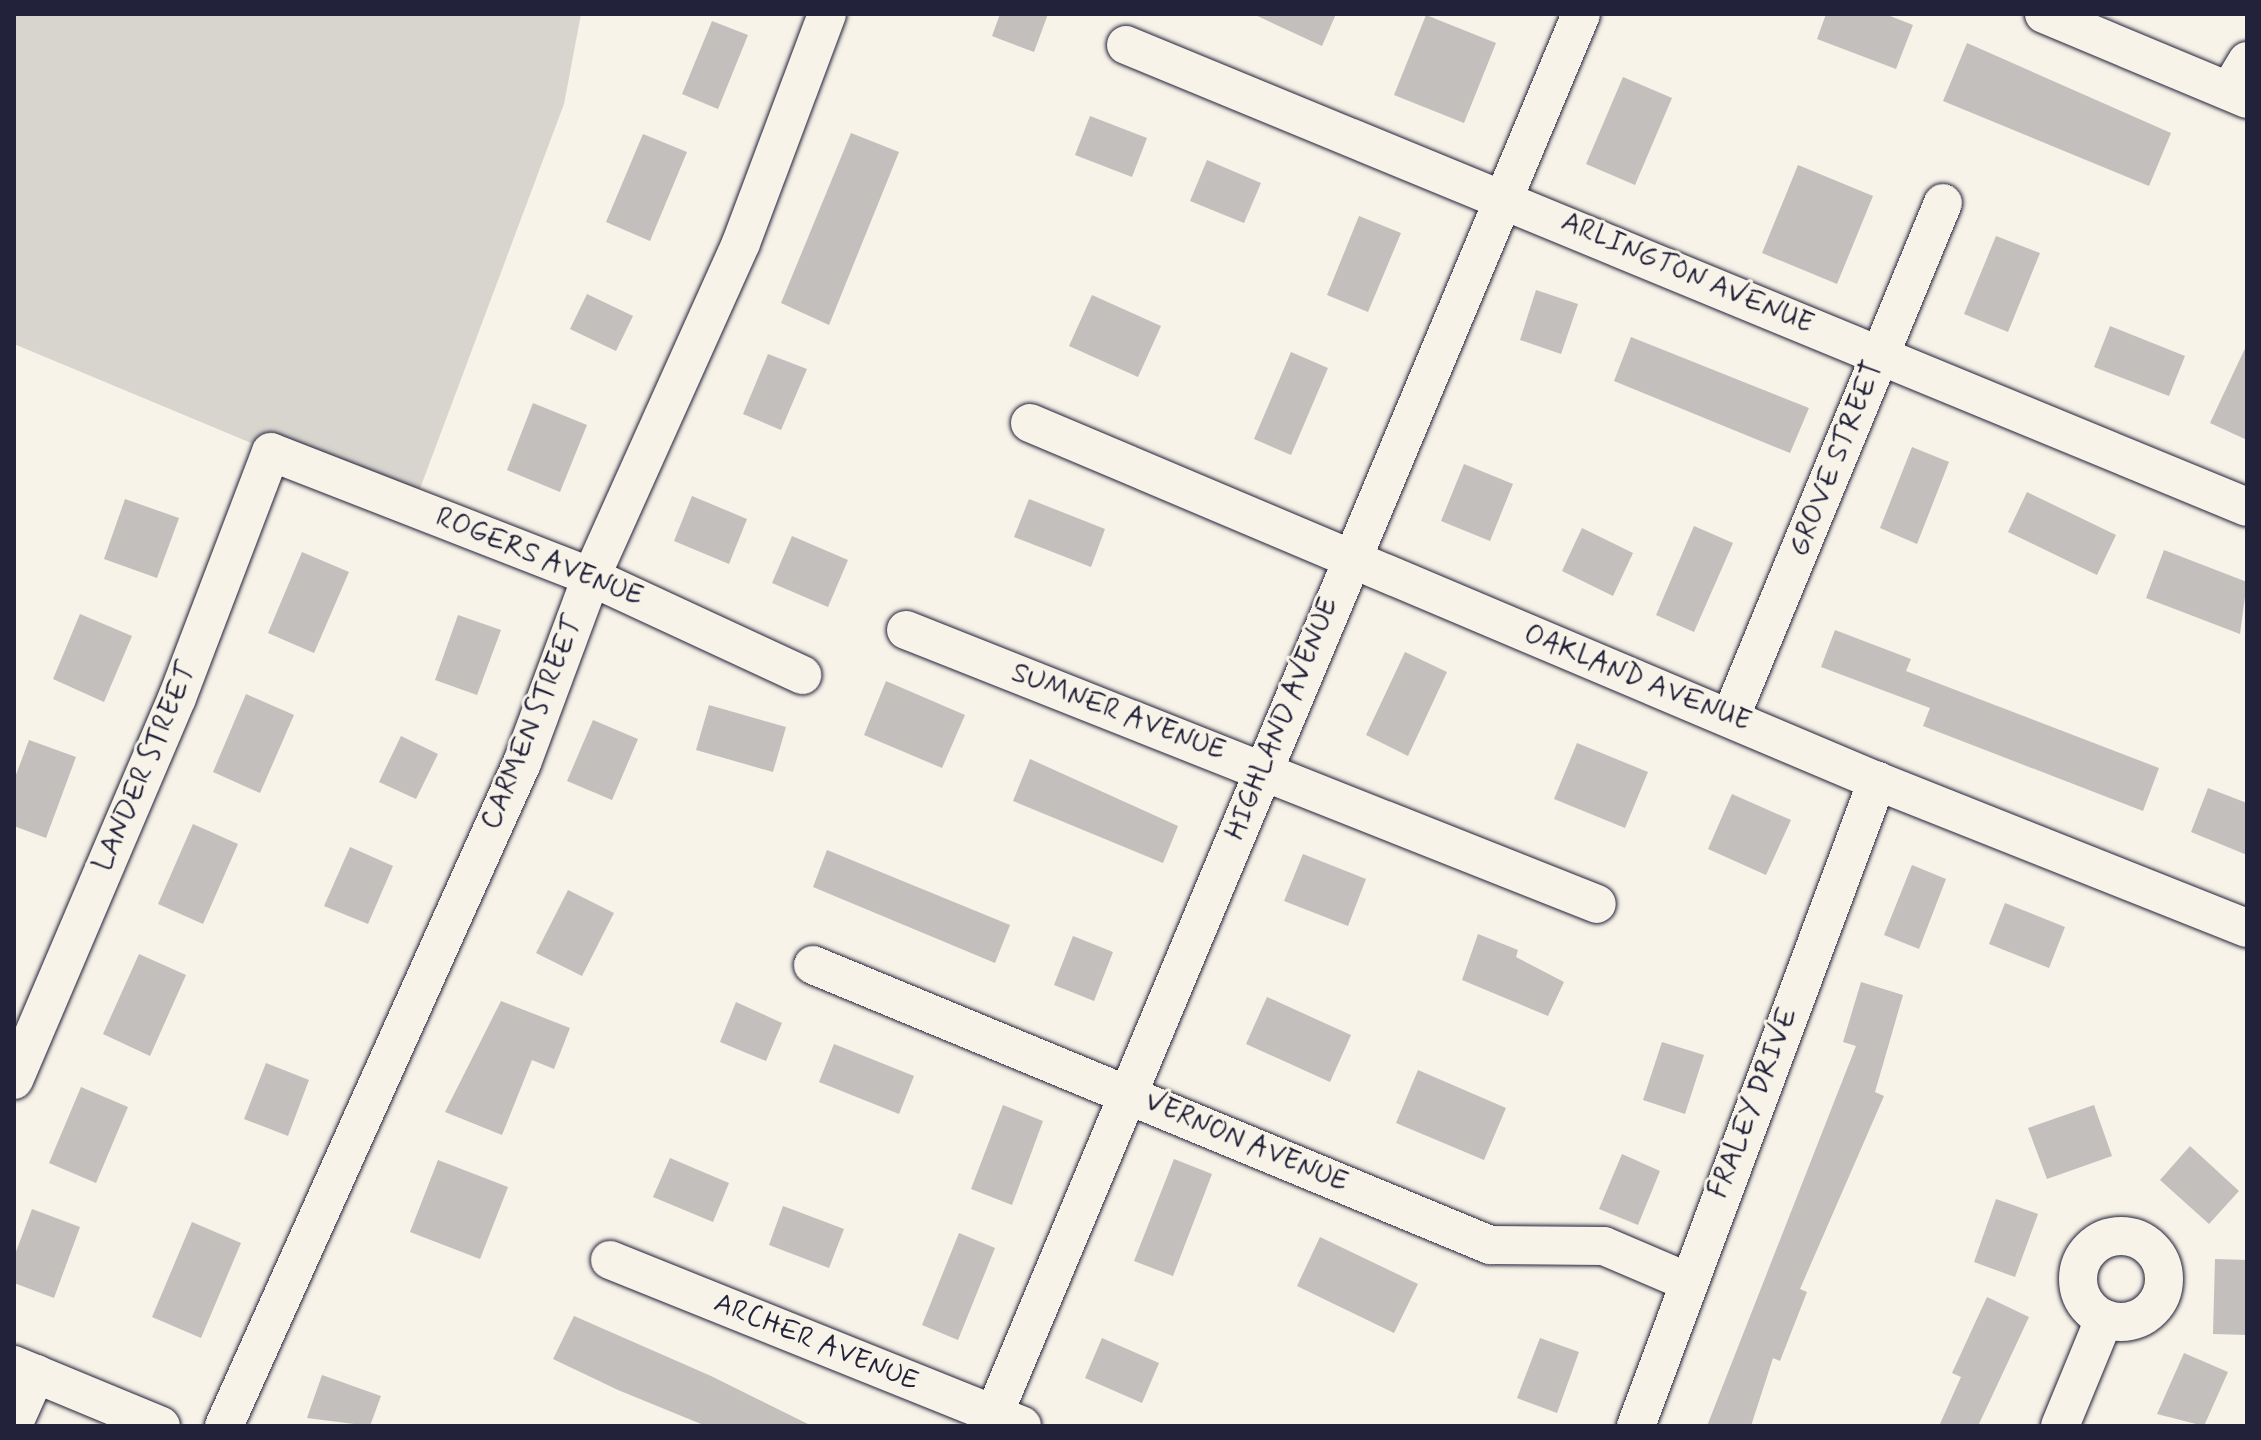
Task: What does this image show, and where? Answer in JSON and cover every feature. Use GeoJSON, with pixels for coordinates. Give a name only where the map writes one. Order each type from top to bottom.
{"type":"FeatureCollection","features":[{"type":"Feature","properties":{"kind":"street","name":"CARMEN STREET"},"geometry":{"type":"LineString","coordinates":[[224,1426],[522,763],[591,577],[741,243],[827,14]]}},
{"type":"Feature","properties":{"kind":"street","name":"HIGHLAND AVENUE"},"geometry":{"type":"LineString","coordinates":[[1002,1422],[1127,1093],[1348,560],[1581,14]]}},
{"type":"Feature","properties":{"kind":"street"},"geometry":{"type":"LineString","coordinates":[[2044,14],[2241,84]]}},
{"type":"Feature","properties":{"kind":"street","name":"ARLINGTON AVENUE"},"geometry":{"type":"LineString","coordinates":[[1126,45],[1502,195],[1879,356],[2247,507]]}},
{"type":"Feature","properties":{"kind":"street","name":"GROVE STREET"},"geometry":{"type":"LineString","coordinates":[[1731,716],[1943,203]]}},
{"type":"Feature","properties":{"kind":"street","name":"OAKLAND AVENUE"},"geometry":{"type":"LineString","coordinates":[[1030,423],[1348,560],[1731,716],[1877,781],[2247,928]]}},
{"type":"Feature","properties":{"kind":"street","name":"ROGERS AVENUE"},"geometry":{"type":"LineString","coordinates":[[271,452],[591,577],[802,675]]}},
{"type":"Feature","properties":{"kind":"street","name":"LANDER STREET"},"geometry":{"type":"LineString","coordinates":[[14,1080],[177,698],[271,452]]}},
{"type":"Feature","properties":{"kind":"street","name":"SUMNER AVENUE"},"geometry":{"type":"LineString","coordinates":[[906,630],[1597,904]]}},
{"type":"Feature","properties":{"kind":"street","name":"FRALEY DRIVE"},"geometry":{"type":"LineString","coordinates":[[1636,1426],[1686,1281],[1877,781]]}},
{"type":"Feature","properties":{"kind":"street","name":"VERNON AVENUE"},"geometry":{"type":"LineString","coordinates":[[813,965],[1490,1245],[1604,1246],[1686,1281]]}},
{"type":"Feature","properties":{"kind":"street","name":"ARCHER AVENUE"},"geometry":{"type":"LineString","coordinates":[[610,1260],[1002,1422]]}},
{"type":"Feature","properties":{"kind":"street"},"geometry":{"type":"LineString","coordinates":[[2060,1426],[2104,1319]]}},
{"type":"Feature","properties":{"kind":"street"},"geometry":{"type":"LineString","coordinates":[[14,1423],[25,1369],[161,1426]]}},
{"type":"Feature","properties":{"kind":"shaded area"},"geometry":{"type":"Polygon","coordinates":[[[14,14],[581,14],[564,104],[412,510],[14,344],[14,14]]]}},
{"type":"Feature","properties":{"kind":"building"},"geometry":{"type":"Polygon","coordinates":[[[1000,14],[1048,14],[1034,52],[992,36],[1000,14]]]}},
{"type":"Feature","properties":{"kind":"building"},"geometry":{"type":"Polygon","coordinates":[[[1253,14],[1336,14],[1322,46],[1253,14]]]}},
{"type":"Feature","properties":{"kind":"building"},"geometry":{"type":"Polygon","coordinates":[[[1826,14],[1885,14],[1913,25],[1896,69],[1817,39],[1826,14]]]}},
{"type":"Feature","properties":{"kind":"building"},"geometry":{"type":"Polygon","coordinates":[[[1426,15],[1496,43],[1464,123],[1394,95],[1426,15]]]}},
{"type":"Feature","properties":{"kind":"building"},"geometry":{"type":"Polygon","coordinates":[[[712,21],[748,35],[718,109],[682,94],[712,21]]]}},
{"type":"Feature","properties":{"kind":"building"},"geometry":{"type":"Polygon","coordinates":[[[1967,43],[2171,133],[2149,186],[1943,101],[1967,43]]]}},
{"type":"Feature","properties":{"kind":"building"},"geometry":{"type":"Polygon","coordinates":[[[1623,77],[1672,98],[1635,185],[1586,164],[1623,77]]]}},
{"type":"Feature","properties":{"kind":"building"},"geometry":{"type":"Polygon","coordinates":[[[1090,116],[1147,138],[1132,177],[1075,155],[1090,116]]]}},
{"type":"Feature","properties":{"kind":"building"},"geometry":{"type":"Polygon","coordinates":[[[851,133],[899,152],[829,325],[781,303],[851,133]]]}},
{"type":"Feature","properties":{"kind":"building"},"geometry":{"type":"Polygon","coordinates":[[[643,134],[687,152],[650,241],[606,222],[643,134]]]}},
{"type":"Feature","properties":{"kind":"building"},"geometry":{"type":"Polygon","coordinates":[[[1207,160],[1261,183],[1244,223],[1190,201],[1207,160]]]}},
{"type":"Feature","properties":{"kind":"building"},"geometry":{"type":"Polygon","coordinates":[[[1798,165],[1873,196],[1837,284],[1762,253],[1798,165]]]}},
{"type":"Feature","properties":{"kind":"building"},"geometry":{"type":"Polygon","coordinates":[[[1359,216],[1401,233],[1368,312],[1327,295],[1359,216]]]}},
{"type":"Feature","properties":{"kind":"building"},"geometry":{"type":"Polygon","coordinates":[[[1996,236],[2040,253],[2008,332],[1964,314],[1996,236]]]}},
{"type":"Feature","properties":{"kind":"building"},"geometry":{"type":"Polygon","coordinates":[[[1536,290],[1578,304],[1561,354],[1520,340],[1536,290]]]}},
{"type":"Feature","properties":{"kind":"building"},"geometry":{"type":"Polygon","coordinates":[[[587,294],[633,316],[616,351],[570,329],[587,294]]]}},
{"type":"Feature","properties":{"kind":"building"},"geometry":{"type":"Polygon","coordinates":[[[1092,295],[1161,326],[1138,377],[1069,346],[1092,295]]]}},
{"type":"Feature","properties":{"kind":"building"},"geometry":{"type":"Polygon","coordinates":[[[2110,326],[2185,356],[2169,396],[2094,367],[2110,326]]]}},
{"type":"Feature","properties":{"kind":"building"},"geometry":{"type":"Polygon","coordinates":[[[1631,337],[1809,408],[1790,453],[1614,381],[1631,337]]]}},
{"type":"Feature","properties":{"kind":"building"},"geometry":{"type":"Polygon","coordinates":[[[2247,344],[2247,440],[2210,423],[2247,344]]]}},
{"type":"Feature","properties":{"kind":"building"},"geometry":{"type":"Polygon","coordinates":[[[1291,352],[1328,368],[1291,455],[1254,439],[1291,352]]]}},
{"type":"Feature","properties":{"kind":"building"},"geometry":{"type":"Polygon","coordinates":[[[768,354],[807,369],[781,430],[743,414],[768,354]]]}},
{"type":"Feature","properties":{"kind":"building"},"geometry":{"type":"Polygon","coordinates":[[[533,403],[587,425],[560,492],[507,470],[533,403]]]}},
{"type":"Feature","properties":{"kind":"building"},"geometry":{"type":"Polygon","coordinates":[[[1912,447],[1949,462],[1917,544],[1880,528],[1912,447]]]}},
{"type":"Feature","properties":{"kind":"building"},"geometry":{"type":"Polygon","coordinates":[[[1464,464],[1513,484],[1490,541],[1441,521],[1464,464]]]}},
{"type":"Feature","properties":{"kind":"building"},"geometry":{"type":"Polygon","coordinates":[[[2027,492],[2116,535],[2097,575],[2008,532],[2027,492]]]}},
{"type":"Feature","properties":{"kind":"building"},"geometry":{"type":"Polygon","coordinates":[[[692,496],[747,519],[729,564],[674,541],[692,496]]]}},
{"type":"Feature","properties":{"kind":"building"},"geometry":{"type":"Polygon","coordinates":[[[125,499],[179,518],[157,578],[104,559],[125,499]]]}},
{"type":"Feature","properties":{"kind":"building"},"geometry":{"type":"Polygon","coordinates":[[[1029,499],[1105,529],[1091,567],[1014,537],[1029,499]]]}},
{"type":"Feature","properties":{"kind":"building"},"geometry":{"type":"Polygon","coordinates":[[[1694,526],[1733,543],[1694,632],[1656,615],[1694,526]]]}},
{"type":"Feature","properties":{"kind":"building"},"geometry":{"type":"Polygon","coordinates":[[[1582,528],[1633,553],[1613,596],[1562,571],[1582,528]]]}},
{"type":"Feature","properties":{"kind":"building"},"geometry":{"type":"Polygon","coordinates":[[[792,536],[848,560],[828,607],[772,583],[792,536]]]}},
{"type":"Feature","properties":{"kind":"building"},"geometry":{"type":"Polygon","coordinates":[[[2164,550],[2247,582],[2240,634],[2146,598],[2164,550]]]}},
{"type":"Feature","properties":{"kind":"building"},"geometry":{"type":"Polygon","coordinates":[[[302,552],[349,572],[314,653],[268,633],[302,552]]]}},
{"type":"Feature","properties":{"kind":"building"},"geometry":{"type":"Polygon","coordinates":[[[80,614],[132,636],[104,702],[53,679],[80,614]]]}},
{"type":"Feature","properties":{"kind":"building"},"geometry":{"type":"Polygon","coordinates":[[[458,615],[501,630],[477,695],[435,680],[458,615]]]}},
{"type":"Feature","properties":{"kind":"building"},"geometry":{"type":"Polygon","coordinates":[[[1835,630],[1911,659],[1906,671],[2159,768],[2143,811],[1923,726],[1930,708],[1821,667],[1835,630]]]}},
{"type":"Feature","properties":{"kind":"building"},"geometry":{"type":"Polygon","coordinates":[[[1405,652],[1447,672],[1408,756],[1366,735],[1405,652]]]}},
{"type":"Feature","properties":{"kind":"building"},"geometry":{"type":"Polygon","coordinates":[[[886,681],[965,715],[942,768],[864,735],[886,681]]]}},
{"type":"Feature","properties":{"kind":"building"},"geometry":{"type":"Polygon","coordinates":[[[246,694],[294,715],[260,793],[213,772],[246,694]]]}},
{"type":"Feature","properties":{"kind":"building"},"geometry":{"type":"Polygon","coordinates":[[[709,705],[786,727],[773,772],[696,750],[709,705]]]}},
{"type":"Feature","properties":{"kind":"building"},"geometry":{"type":"Polygon","coordinates":[[[593,720],[638,739],[612,800],[567,781],[593,720]]]}},
{"type":"Feature","properties":{"kind":"building"},"geometry":{"type":"Polygon","coordinates":[[[401,736],[438,754],[416,799],[379,782],[401,736]]]}},
{"type":"Feature","properties":{"kind":"building"},"geometry":{"type":"Polygon","coordinates":[[[29,740],[76,757],[46,838],[14,826],[14,780],[29,740]]]}},
{"type":"Feature","properties":{"kind":"building"},"geometry":{"type":"Polygon","coordinates":[[[1577,743],[1648,772],[1625,828],[1554,799],[1577,743]]]}},
{"type":"Feature","properties":{"kind":"building"},"geometry":{"type":"Polygon","coordinates":[[[1030,759],[1178,826],[1163,863],[1013,801],[1030,759]]]}},
{"type":"Feature","properties":{"kind":"building"},"geometry":{"type":"Polygon","coordinates":[[[2208,788],[2247,803],[2247,855],[2191,832],[2208,788]]]}},
{"type":"Feature","properties":{"kind":"building"},"geometry":{"type":"Polygon","coordinates":[[[1732,794],[1791,820],[1766,875],[1708,849],[1732,794]]]}},
{"type":"Feature","properties":{"kind":"building"},"geometry":{"type":"Polygon","coordinates":[[[193,824],[238,844],[203,924],[158,904],[193,824]]]}},
{"type":"Feature","properties":{"kind":"building"},"geometry":{"type":"Polygon","coordinates":[[[350,847],[393,866],[368,924],[324,906],[350,847]]]}},
{"type":"Feature","properties":{"kind":"building"},"geometry":{"type":"Polygon","coordinates":[[[827,850],[1010,925],[995,963],[813,887],[827,850]]]}},
{"type":"Feature","properties":{"kind":"building"},"geometry":{"type":"Polygon","coordinates":[[[1303,854],[1366,879],[1348,926],[1284,901],[1303,854]]]}},
{"type":"Feature","properties":{"kind":"building"},"geometry":{"type":"Polygon","coordinates":[[[1912,865],[1946,879],[1919,949],[1884,935],[1912,865]]]}},
{"type":"Feature","properties":{"kind":"building"},"geometry":{"type":"Polygon","coordinates":[[[568,890],[614,913],[582,976],[536,953],[568,890]]]}},
{"type":"Feature","properties":{"kind":"building"},"geometry":{"type":"Polygon","coordinates":[[[2005,903],[2065,927],[2049,968],[1989,944],[2005,903]]]}},
{"type":"Feature","properties":{"kind":"building"},"geometry":{"type":"Polygon","coordinates":[[[1478,934],[1518,950],[1516,957],[1564,982],[1548,1016],[1462,980],[1478,934]]]}},
{"type":"Feature","properties":{"kind":"building"},"geometry":{"type":"Polygon","coordinates":[[[1073,936],[1113,952],[1094,1001],[1054,985],[1073,936]]]}},
{"type":"Feature","properties":{"kind":"building"},"geometry":{"type":"Polygon","coordinates":[[[139,954],[186,975],[150,1056],[103,1034],[139,954]]]}},
{"type":"Feature","properties":{"kind":"building"},"geometry":{"type":"Polygon","coordinates":[[[1861,982],[1903,995],[1875,1092],[1884,1096],[1800,1289],[1807,1292],[1780,1361],[1773,1358],[1751,1426],[1707,1426],[1856,1046],[1843,1042],[1861,982]]]}},
{"type":"Feature","properties":{"kind":"building"},"geometry":{"type":"Polygon","coordinates":[[[1267,997],[1351,1035],[1330,1082],[1246,1044],[1267,997]]]}},
{"type":"Feature","properties":{"kind":"building"},"geometry":{"type":"Polygon","coordinates":[[[501,1001],[570,1028],[554,1069],[532,1060],[502,1135],[445,1112],[501,1001]]]}},
{"type":"Feature","properties":{"kind":"building"},"geometry":{"type":"Polygon","coordinates":[[[736,1002],[782,1023],[766,1061],[720,1042],[736,1002]]]}},
{"type":"Feature","properties":{"kind":"building"},"geometry":{"type":"Polygon","coordinates":[[[1662,1042],[1704,1055],[1685,1114],[1643,1100],[1662,1042]]]}},
{"type":"Feature","properties":{"kind":"building"},"geometry":{"type":"Polygon","coordinates":[[[834,1044],[914,1076],[899,1114],[819,1082],[834,1044]]]}},
{"type":"Feature","properties":{"kind":"building"},"geometry":{"type":"Polygon","coordinates":[[[266,1063],[309,1080],[288,1136],[244,1119],[266,1063]]]}},
{"type":"Feature","properties":{"kind":"building"},"geometry":{"type":"Polygon","coordinates":[[[1418,1070],[1506,1108],[1484,1160],[1396,1123],[1418,1070]]]}},
{"type":"Feature","properties":{"kind":"building"},"geometry":{"type":"Polygon","coordinates":[[[81,1087],[128,1107],[96,1183],[49,1163],[81,1087]]]}},
{"type":"Feature","properties":{"kind":"building"},"geometry":{"type":"Polygon","coordinates":[[[1003,1105],[1043,1121],[1012,1205],[971,1189],[1003,1105]]]}},
{"type":"Feature","properties":{"kind":"building"},"geometry":{"type":"Polygon","coordinates":[[[2094,1105],[2112,1156],[2047,1179],[2028,1128],[2094,1105]]]}},
{"type":"Feature","properties":{"kind":"building"},"geometry":{"type":"Polygon","coordinates":[[[2190,1146],[2239,1191],[2209,1224],[2160,1180],[2190,1146]]]}},
{"type":"Feature","properties":{"kind":"building"},"geometry":{"type":"Polygon","coordinates":[[[1622,1154],[1660,1171],[1638,1225],[1599,1209],[1622,1154]]]}},
{"type":"Feature","properties":{"kind":"building"},"geometry":{"type":"Polygon","coordinates":[[[670,1158],[729,1183],[713,1222],[653,1197],[670,1158]]]}},
{"type":"Feature","properties":{"kind":"building"},"geometry":{"type":"Polygon","coordinates":[[[1174,1159],[1212,1174],[1173,1276],[1134,1261],[1174,1159]]]}},
{"type":"Feature","properties":{"kind":"building"},"geometry":{"type":"Polygon","coordinates":[[[438,1160],[508,1187],[480,1259],[410,1232],[438,1160]]]}},
{"type":"Feature","properties":{"kind":"building"},"geometry":{"type":"Polygon","coordinates":[[[1996,1199],[2038,1214],[2015,1277],[1974,1262],[1996,1199]]]}},
{"type":"Feature","properties":{"kind":"building"},"geometry":{"type":"Polygon","coordinates":[[[783,1206],[844,1229],[829,1268],[769,1245],[783,1206]]]}},
{"type":"Feature","properties":{"kind":"building"},"geometry":{"type":"Polygon","coordinates":[[[32,1209],[80,1227],[54,1298],[14,1283],[14,1257],[32,1209]]]}},
{"type":"Feature","properties":{"kind":"building"},"geometry":{"type":"Polygon","coordinates":[[[192,1222],[241,1243],[201,1338],[152,1317],[192,1222]]]}},
{"type":"Feature","properties":{"kind":"building"},"geometry":{"type":"Polygon","coordinates":[[[959,1233],[995,1248],[958,1340],[922,1325],[959,1233]]]}},
{"type":"Feature","properties":{"kind":"building"},"geometry":{"type":"Polygon","coordinates":[[[1320,1237],[1418,1284],[1394,1333],[1297,1286],[1320,1237]]]}},
{"type":"Feature","properties":{"kind":"building"},"geometry":{"type":"Polygon","coordinates":[[[2215,1259],[2247,1260],[2247,1335],[2213,1334],[2215,1259]]]}},
{"type":"Feature","properties":{"kind":"building"},"geometry":{"type":"Polygon","coordinates":[[[1987,1297],[2029,1317],[1978,1426],[1939,1426],[1961,1377],[1952,1373],[1987,1297]]]}},
{"type":"Feature","properties":{"kind":"building"},"geometry":{"type":"Polygon","coordinates":[[[574,1316],[711,1376],[812,1426],[706,1426],[618,1390],[553,1359],[574,1316]]]}},
{"type":"Feature","properties":{"kind":"building"},"geometry":{"type":"Polygon","coordinates":[[[1102,1338],[1159,1363],[1142,1403],[1085,1378],[1102,1338]]]}},
{"type":"Feature","properties":{"kind":"building"},"geometry":{"type":"Polygon","coordinates":[[[1540,1338],[1579,1352],[1557,1413],[1517,1398],[1540,1338]]]}},
{"type":"Feature","properties":{"kind":"building"},"geometry":{"type":"Polygon","coordinates":[[[2184,1353],[2228,1372],[2204,1426],[2157,1414],[2184,1353]]]}},
{"type":"Feature","properties":{"kind":"building"},"geometry":{"type":"Polygon","coordinates":[[[322,1375],[381,1396],[370,1426],[307,1418],[322,1375]]]}}]}
